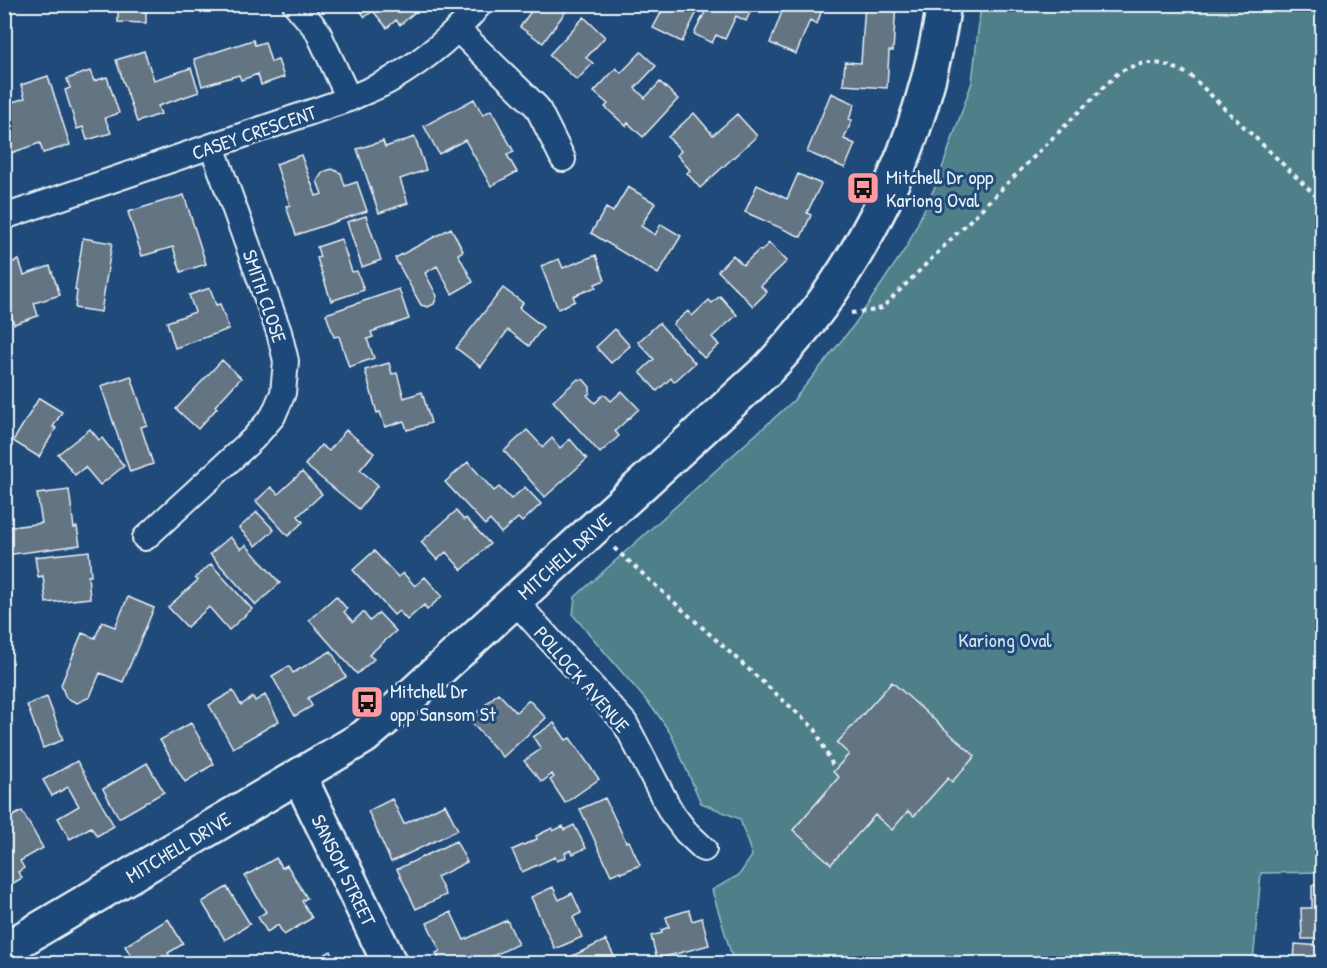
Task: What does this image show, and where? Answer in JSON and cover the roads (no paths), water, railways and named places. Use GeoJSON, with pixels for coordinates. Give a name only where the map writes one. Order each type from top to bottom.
{"type":"FeatureCollection","features":[{"type":"Feature","properties":{"kind":"street"},"geometry":{"type":"LineString","coordinates":[[295,4],[317,30],[350,99]]}},
{"type":"Feature","properties":{"kind":"street","name":"CASEY CRESCENT"},"geometry":{"type":"LineString","coordinates":[[4,217],[350,99],[391,80],[458,30],[480,4]]}},
{"type":"Feature","properties":{"kind":"street","name":"MITCHELL DRIVE"},"geometry":{"type":"LineString","coordinates":[[4,950],[364,737],[748,388],[787,348],[825,301],[860,247],[901,164],[913,133],[928,81],[944,4]]}},
{"type":"Feature","properties":{"kind":"street"},"geometry":{"type":"LineString","coordinates":[[458,30],[537,107],[563,159]]}},
{"type":"Feature","properties":{"kind":"street","name":"SMITH CLOSE"},"geometry":{"type":"LineString","coordinates":[[145,537],[253,439],[273,416],[283,393],[286,361],[279,332],[212,146]]}},
{"type":"Feature","properties":{"kind":"street","name":"POLLOCK AVENUE"},"geometry":{"type":"LineString","coordinates":[[514,601],[624,723],[671,812],[704,849]]}},
{"type":"Feature","properties":{"kind":"street","name":"SANSOM STREET"},"geometry":{"type":"LineString","coordinates":[[299,776],[390,963]]}},
{"type":"Feature","properties":{"kind":"place","name":"Mitchell Dr opp Kariong Oval"},"geometry":{"type":"Point","coordinates":[863,188]}},
{"type":"Feature","properties":{"kind":"place","name":"Mitchell Dr opp Sansom St"},"geometry":{"type":"Point","coordinates":[367,702]}},
{"type":"Feature","properties":{"kind":"park label","name":"Kariong Oval"},"geometry":{"type":"Point","coordinates":[1005,639]}}]}
